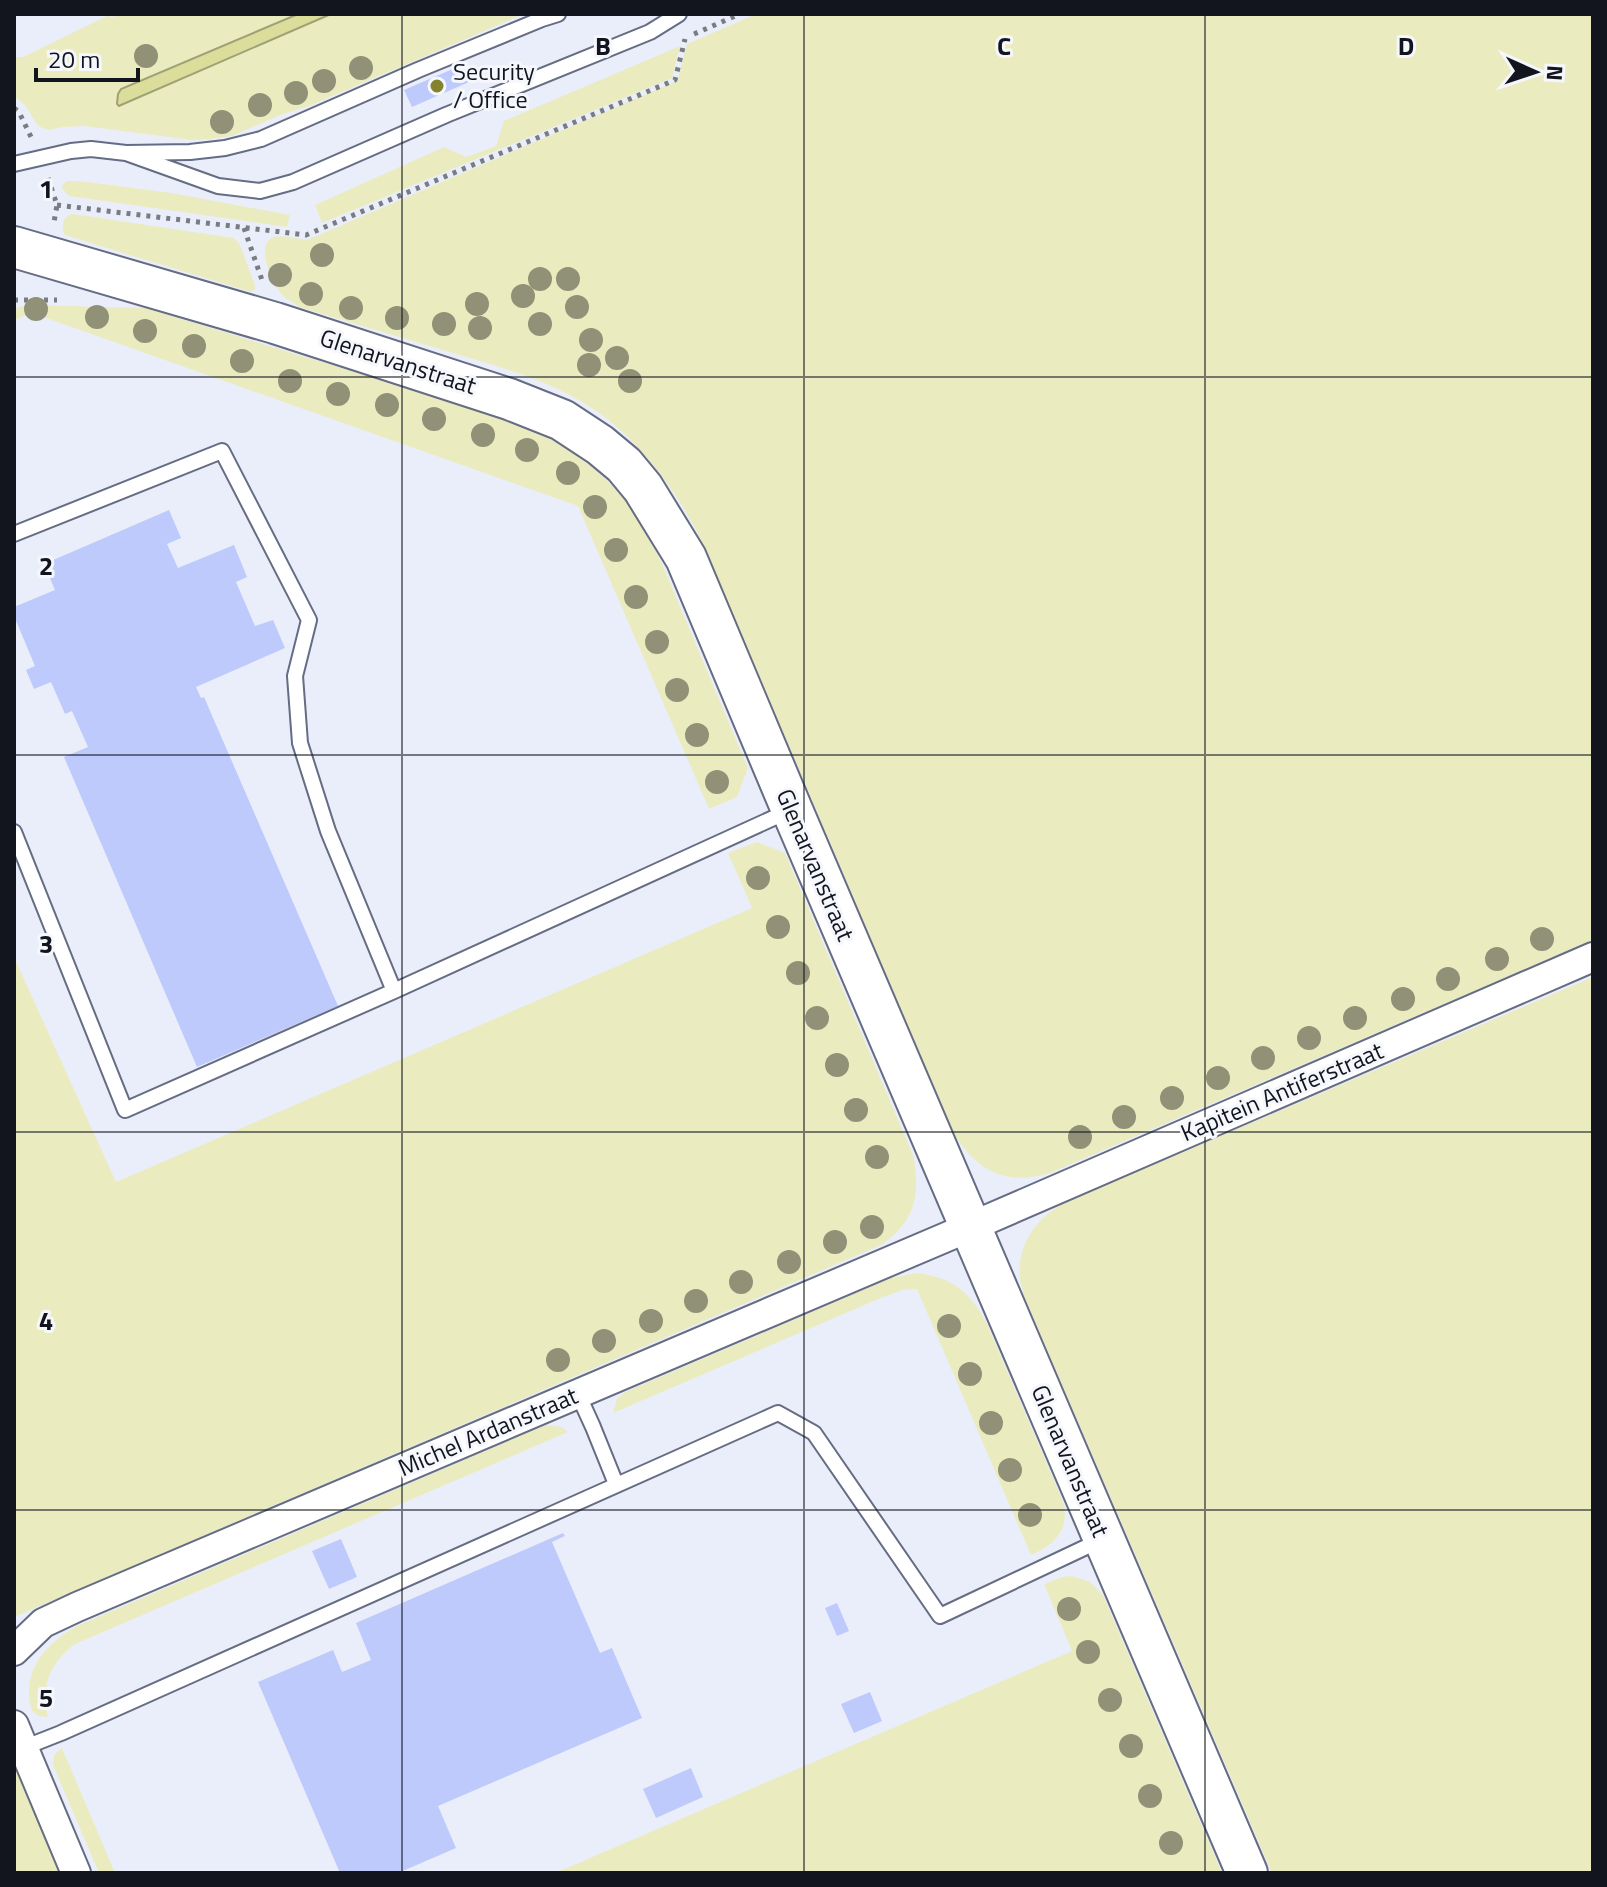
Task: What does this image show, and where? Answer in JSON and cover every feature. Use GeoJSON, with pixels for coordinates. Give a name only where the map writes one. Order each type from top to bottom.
{"type":"FeatureCollection","features":[{"type":"Feature","properties":{"kind":"street","name":"Glenarvanstraat"},"geometry":{"type":"LineString","coordinates":[[30,252],[275,323],[509,399],[562,420],[600,445],[624,465],[643,488],[686,558],[1247,1873]]}},
{"type":"Feature","properties":{"kind":"street","name":"Kapitein Antiferstraat"},"geometry":{"type":"LineString","coordinates":[[970,1227],[1593,957]]}},
{"type":"Feature","properties":{"kind":"street","name":"Michel Ardanstraat"},"geometry":{"type":"LineString","coordinates":[[14,1651],[43,1623],[77,1607],[970,1227]]}},
{"type":"Feature","properties":{"kind":"street"},"geometry":{"type":"LineString","coordinates":[[18,1736],[76,1873]]}},
{"type":"Feature","properties":{"kind":"lane"},"geometry":{"type":"LineString","coordinates":[[14,164],[91,149],[126,153],[190,152],[261,139],[432,64],[558,14]]}},
{"type":"Feature","properties":{"kind":"lane"},"geometry":{"type":"LineString","coordinates":[[126,153],[218,186],[260,191],[293,182],[446,115],[650,32],[679,14]]}},
{"type":"Feature","properties":{"kind":"lane"},"geometry":{"type":"LineString","coordinates":[[14,534],[222,451],[309,620],[295,676],[300,743],[328,831],[394,991]]}},
{"type":"Feature","properties":{"kind":"lane"},"geometry":{"type":"LineString","coordinates":[[14,832],[125,1110],[792,810]]}},
{"type":"Feature","properties":{"kind":"lane"},"geometry":{"type":"LineString","coordinates":[[578,1394],[616,1484]]}},
{"type":"Feature","properties":{"kind":"lane"},"geometry":{"type":"LineString","coordinates":[[18,1736],[61,1733],[778,1413],[814,1433],[940,1616],[1104,1539]]}},
{"type":"Feature","properties":{"kind":"path"},"geometry":{"type":"LineString","coordinates":[[469,167],[675,80],[685,37],[740,14]]}},
{"type":"Feature","properties":{"kind":"path"},"geometry":{"type":"LineString","coordinates":[[14,108],[19,112],[41,157],[57,205],[30,252]]}},
{"type":"Feature","properties":{"kind":"path"},"geometry":{"type":"LineString","coordinates":[[244,228],[275,323]]}},
{"type":"Feature","properties":{"kind":"shaded area"},"geometry":{"type":"Polygon","coordinates":[[[14,14],[1593,14],[1593,1873],[14,1873],[14,14]]]}},
{"type":"Feature","properties":{"kind":"shaded area"},"geometry":{"type":"Polygon","coordinates":[[[118,14],[298,14],[121,89],[119,106],[331,14],[524,14],[232,136],[192,140],[84,126],[48,130],[38,126],[25,105],[14,96],[14,57],[23,57],[109,15],[111,18],[118,14]]]}},
{"type":"Feature","properties":{"kind":"shaded area"},"geometry":{"type":"Polygon","coordinates":[[[298,14],[331,14],[119,106],[117,104],[121,89],[298,14]]]}},
{"type":"Feature","properties":{"kind":"shaded area"},"geometry":{"type":"Polygon","coordinates":[[[756,14],[1593,14],[1593,940],[1050,1173],[1020,1178],[994,1173],[963,1147],[954,1134],[704,546],[687,513],[656,468],[618,428],[558,389],[491,365],[299,307],[279,291],[266,259],[266,244],[274,237],[307,240],[677,81],[687,44],[756,14]]]}},
{"type":"Feature","properties":{"kind":"shaded area"},"geometry":{"type":"Polygon","coordinates":[[[680,46],[672,78],[322,223],[315,205],[444,147],[466,157],[496,146],[504,121],[680,46]]]}},
{"type":"Feature","properties":{"kind":"shaded area"},"geometry":{"type":"Polygon","coordinates":[[[67,181],[172,193],[290,215],[287,227],[69,196],[62,188],[67,181]]]}},
{"type":"Feature","properties":{"kind":"shaded area"},"geometry":{"type":"Polygon","coordinates":[[[73,214],[234,238],[240,245],[256,288],[251,292],[65,235],[63,222],[73,214]]]}},
{"type":"Feature","properties":{"kind":"shaded area"},"geometry":{"type":"Polygon","coordinates":[[[29,305],[145,308],[512,420],[569,450],[594,469],[630,506],[657,554],[748,768],[737,797],[709,809],[578,506],[32,313],[14,320],[14,308],[29,305]]]}},
{"type":"Feature","properties":{"kind":"shaded area"},"geometry":{"type":"Polygon","coordinates":[[[757,842],[785,853],[913,1155],[915,1195],[913,1206],[901,1227],[881,1245],[14,1617],[14,957],[116,1182],[752,908],[728,853],[757,842]]]}},
{"type":"Feature","properties":{"kind":"shaded area"},"geometry":{"type":"Polygon","coordinates":[[[1593,977],[1593,1873],[1272,1873],[1024,1296],[1020,1266],[1025,1243],[1046,1215],[1066,1202],[1593,977]]]}},
{"type":"Feature","properties":{"kind":"shaded area"},"geometry":{"type":"Polygon","coordinates":[[[917,1273],[960,1288],[981,1313],[1064,1504],[1064,1522],[1058,1536],[1047,1547],[1031,1555],[917,1289],[883,1297],[613,1413],[617,1399],[625,1392],[891,1278],[917,1273]]]}},
{"type":"Feature","properties":{"kind":"shaded area"},"geometry":{"type":"Polygon","coordinates":[[[546,1425],[562,1427],[568,1432],[75,1644],[59,1658],[49,1676],[45,1696],[48,1717],[32,1711],[29,1684],[38,1661],[55,1641],[77,1626],[546,1425]]]}},
{"type":"Feature","properties":{"kind":"shaded area"},"geometry":{"type":"Polygon","coordinates":[[[1072,1576],[1090,1582],[1103,1595],[1222,1873],[555,1873],[1072,1651],[1044,1584],[1072,1576]]]}},
{"type":"Feature","properties":{"kind":"shaded area"},"geometry":{"type":"Polygon","coordinates":[[[62,1748],[115,1873],[99,1873],[53,1765],[54,1755],[62,1748]]]}},
{"type":"Feature","properties":{"kind":"shaded area"},"geometry":{"type":"Polygon","coordinates":[[[14,1761],[62,1873],[14,1873],[14,1761]]]}},
{"type":"Feature","properties":{"kind":"building","name":"Security / Office"},"geometry":{"type":"Polygon","coordinates":[[[462,65],[469,82],[412,107],[404,90],[462,65]]]}},
{"type":"Feature","properties":{"kind":"building"},"geometry":{"type":"Polygon","coordinates":[[[169,510],[181,538],[167,544],[178,568],[234,545],[247,577],[236,582],[255,626],[273,620],[285,648],[196,687],[201,698],[204,697],[338,1006],[197,1067],[64,757],[88,747],[72,711],[65,714],[51,682],[34,689],[26,670],[35,666],[14,616],[14,607],[55,590],[44,564],[169,510]]]}},
{"type":"Feature","properties":{"kind":"building"},"geometry":{"type":"Polygon","coordinates":[[[563,1533],[565,1536],[552,1542],[600,1653],[612,1648],[642,1718],[438,1806],[456,1848],[398,1873],[340,1873],[258,1682],[333,1650],[342,1672],[371,1660],[356,1623],[563,1533]]]}},
{"type":"Feature","properties":{"kind":"building"},"geometry":{"type":"Polygon","coordinates":[[[341,1539],[357,1577],[329,1589],[312,1551],[341,1539]]]}},
{"type":"Feature","properties":{"kind":"building"},"geometry":{"type":"Polygon","coordinates":[[[837,1603],[849,1631],[837,1636],[825,1608],[837,1603]]]}},
{"type":"Feature","properties":{"kind":"building"},"geometry":{"type":"Polygon","coordinates":[[[870,1692],[882,1721],[854,1733],[841,1704],[870,1692]]]}},
{"type":"Feature","properties":{"kind":"building"},"geometry":{"type":"Polygon","coordinates":[[[691,1768],[703,1797],[656,1818],[643,1789],[691,1768]]]}},
{"type":"Feature","properties":{"kind":"place","name":"Security / Office"},"geometry":{"type":"Point","coordinates":[437,86]}}]}
